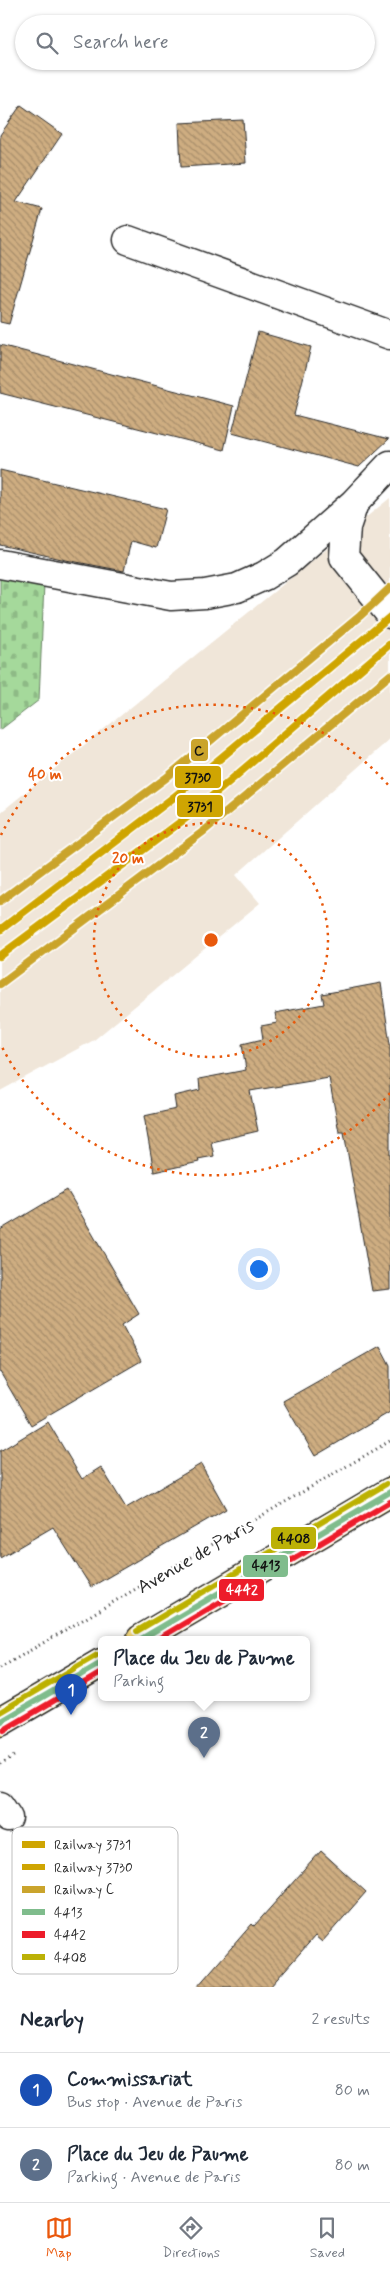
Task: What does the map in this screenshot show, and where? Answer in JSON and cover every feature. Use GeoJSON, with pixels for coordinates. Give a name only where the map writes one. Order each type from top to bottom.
{"type":"FeatureCollection","features":[{"type":"Feature","properties":{"kind":"main road"},"geometry":{"type":"LineString","coordinates":[[146,1636],[390,1492]]}},
{"type":"Feature","properties":{"kind":"main road"},"geometry":{"type":"LineString","coordinates":[[0,1722],[98,1664]]}},
{"type":"Feature","properties":{"kind":"street"},"geometry":{"type":"LineString","coordinates":[[128,240],[390,335]]}},
{"type":"Feature","properties":{"kind":"street"},"geometry":{"type":"LineString","coordinates":[[0,564],[171,596],[205,594],[237,588],[264,576],[287,562],[354,503],[390,466]]}},
{"type":"Feature","properties":{"kind":"street"},"geometry":{"type":"LineString","coordinates":[[354,503],[346,527],[344,557],[390,614]]}},
{"type":"Feature","properties":{"kind":"path","name":"Avenue de Paris"},"geometry":{"type":"LineString","coordinates":[[0,1668],[390,1441]]}},
{"type":"Feature","properties":{"kind":"path"},"geometry":{"type":"LineString","coordinates":[[0,1764],[14,1756]]}},
{"type":"Feature","properties":{"kind":"shaded area"},"geometry":{"type":"Polygon","coordinates":[[[390,498],[390,739],[236,875],[260,903],[94,1040],[0,1091],[0,813],[390,498]]]}},
{"type":"Feature","properties":{"kind":"green space"},"geometry":{"type":"Polygon","coordinates":[[[0,576],[44,584],[39,700],[0,730],[0,576]]]}},
{"type":"Feature","properties":{"kind":"building"},"geometry":{"type":"Polygon","coordinates":[[[21,105],[62,134],[16,202],[42,209],[9,324],[0,322],[0,135],[21,105]]]}},
{"type":"Feature","properties":{"kind":"building"},"geometry":{"type":"Polygon","coordinates":[[[243,120],[246,163],[181,167],[179,123],[243,120]]]}},
{"type":"Feature","properties":{"kind":"building"},"geometry":{"type":"Polygon","coordinates":[[[258,332],[311,347],[294,415],[389,439],[359,467],[232,433],[258,332]]]}},
{"type":"Feature","properties":{"kind":"building"},"geometry":{"type":"Polygon","coordinates":[[[0,345],[234,406],[224,450],[0,393],[0,345]]]}},
{"type":"Feature","properties":{"kind":"building"},"geometry":{"type":"Polygon","coordinates":[[[0,470],[166,509],[156,548],[131,541],[124,571],[0,545],[0,470]]]}},
{"type":"Feature","properties":{"kind":"building"},"geometry":{"type":"Polygon","coordinates":[[[381,983],[390,1044],[390,1289],[372,1291],[344,1132],[339,1132],[329,1078],[250,1091],[258,1131],[211,1142],[214,1156],[198,1159],[199,1162],[154,1172],[144,1116],[176,1109],[174,1096],[200,1090],[199,1079],[246,1070],[242,1044],[263,1039],[261,1026],[277,1023],[275,1013],[324,1004],[322,994],[381,983]]]}},
{"type":"Feature","properties":{"kind":"building"},"geometry":{"type":"Polygon","coordinates":[[[67,1190],[139,1314],[122,1325],[141,1361],[31,1425],[0,1372],[0,1230],[67,1190]]]}},
{"type":"Feature","properties":{"kind":"building"},"geometry":{"type":"Polygon","coordinates":[[[380,1346],[390,1365],[390,1412],[315,1456],[283,1401],[380,1346]]]}},
{"type":"Feature","properties":{"kind":"building"},"geometry":{"type":"Polygon","coordinates":[[[48,1422],[82,1479],[101,1467],[126,1508],[201,1464],[226,1509],[91,1587],[53,1527],[0,1558],[0,1451],[48,1422]]]}},
{"type":"Feature","properties":{"kind":"building"},"geometry":{"type":"Polygon","coordinates":[[[321,1851],[366,1892],[322,1942],[315,1936],[270,1987],[197,1987],[252,1924],[254,1926],[321,1851]]]}},
{"type":"Feature","properties":{"kind":"rail line","name":"C"},"geometry":{"type":"LineString","coordinates":[[0,901],[166,778],[360,616],[390,588]]}},
{"type":"Feature","properties":{"kind":"rail line","name":"3730"},"geometry":{"type":"LineString","coordinates":[[0,930],[174,797],[390,617]]}},
{"type":"Feature","properties":{"kind":"rail line","name":"3731"},"geometry":{"type":"LineString","coordinates":[[0,956],[190,815],[390,644]]}},
{"type":"Feature","properties":{"kind":"rail line","name":"C"},"geometry":{"type":"LineString","coordinates":[[0,984],[204,831],[390,675]]}},
{"type":"Feature","properties":{"kind":"transit line","name":"4408"},"geometry":{"type":"LineString","coordinates":[[137,1631],[386,1484]]}},
{"type":"Feature","properties":{"kind":"transit line","name":"4413"},"geometry":{"type":"LineString","coordinates":[[146,1636],[390,1492]]}},
{"type":"Feature","properties":{"kind":"transit line","name":"4442"},"geometry":{"type":"LineString","coordinates":[[163,1636],[390,1502]]}},
{"type":"Feature","properties":{"kind":"transit line","name":"4408"},"geometry":{"type":"LineString","coordinates":[[0,1712],[97,1655]]}},
{"type":"Feature","properties":{"kind":"transit line","name":"4413"},"geometry":{"type":"LineString","coordinates":[[0,1722],[98,1665]]}},
{"type":"Feature","properties":{"kind":"transit line","name":"4442"},"geometry":{"type":"LineString","coordinates":[[4,1730],[98,1675]]}},
{"type":"Feature","properties":{"kind":"place","name":"Commissariat"},"geometry":{"type":"Point","coordinates":[71,1715]}},
{"type":"Feature","properties":{"kind":"place","name":"Place du Jeu de Paume"},"geometry":{"type":"Point","coordinates":[204,1758]}}]}
